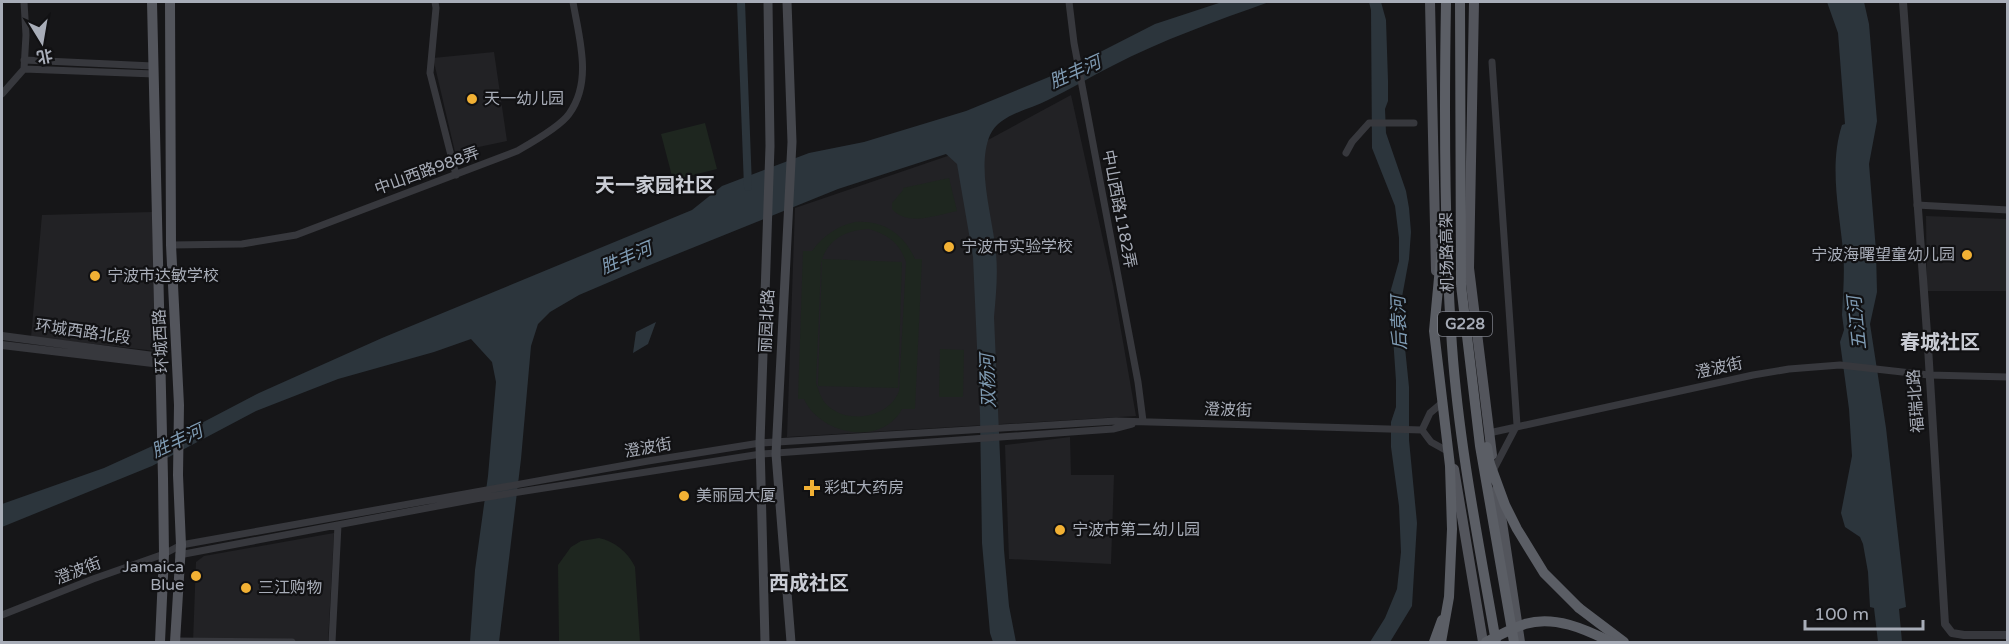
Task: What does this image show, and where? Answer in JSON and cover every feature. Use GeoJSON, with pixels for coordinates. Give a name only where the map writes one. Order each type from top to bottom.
{"type":"FeatureCollection","features":[{"type":"Feature","properties":{"kind":"highway","name":"机场路高架"},"geometry":{"type":"LineString","coordinates":[[1446,2],[1444,98],[1452,347],[1464,450],[1496,642]]}},
{"type":"Feature","properties":{"kind":"highway","name":"机场路高架"},"geometry":{"type":"LineString","coordinates":[[1460,2],[1461,285],[1480,446],[1514,642]]}},
{"type":"Feature","properties":{"kind":"highway"},"geometry":{"type":"LineString","coordinates":[[1441,642],[1449,597],[1452,529],[1450,466],[1434,331],[1446,208]]}},
{"type":"Feature","properties":{"kind":"highway"},"geometry":{"type":"LineString","coordinates":[[1471,375],[1490,464],[1505,505],[1517,529],[1544,573],[1579,608],[1624,642]]}},
{"type":"Feature","properties":{"kind":"highway"},"geometry":{"type":"LineString","coordinates":[[1434,642],[1449,597]]}},
{"type":"Feature","properties":{"kind":"highway"},"geometry":{"type":"LineString","coordinates":[[1484,642],[1525,624],[1543,621],[1582,628],[1611,642]]}},
{"type":"Feature","properties":{"kind":"main road","name":"环城西路"},"geometry":{"type":"LineString","coordinates":[[152,2],[164,554],[160,642]]}},
{"type":"Feature","properties":{"kind":"main road","name":"环城西路"},"geometry":{"type":"LineString","coordinates":[[170,2],[171,245],[178,405],[180,550],[175,642]]}},
{"type":"Feature","properties":{"kind":"main road","name":"丽园北路"},"geometry":{"type":"LineString","coordinates":[[765,642],[760,443],[769,224],[768,2]]}},
{"type":"Feature","properties":{"kind":"main road","name":"丽园北路"},"geometry":{"type":"LineString","coordinates":[[787,2],[792,142],[776,453],[791,642]]}},
{"type":"Feature","properties":{"kind":"main road"},"geometry":{"type":"LineString","coordinates":[[1430,2],[1437,334],[1451,454],[1484,642]]}},
{"type":"Feature","properties":{"kind":"main road"},"geometry":{"type":"LineString","coordinates":[[1474,2],[1469,268],[1489,433],[1520,642]]}},
{"type":"Feature","properties":{"kind":"street"},"geometry":{"type":"LineString","coordinates":[[2,94],[24,69],[26,35],[24,2]]}},
{"type":"Feature","properties":{"kind":"street"},"geometry":{"type":"LineString","coordinates":[[435,2],[430,73],[456,175]]}},
{"type":"Feature","properties":{"kind":"street","name":"中山西路988弄"},"geometry":{"type":"LineString","coordinates":[[171,245],[242,244],[296,235],[517,151],[541,137],[569,114],[580,90],[584,70],[573,2]]}},
{"type":"Feature","properties":{"kind":"street","name":"中山西路1182弄"},"geometry":{"type":"LineString","coordinates":[[1069,2],[1074,43],[1138,382],[1143,421]]}},
{"type":"Feature","properties":{"kind":"street","name":"福瑞北路"},"geometry":{"type":"LineString","coordinates":[[1902,2],[1945,624],[1952,633],[2007,635]]}},
{"type":"Feature","properties":{"kind":"street"},"geometry":{"type":"LineString","coordinates":[[24,60],[154,70]]}},
{"type":"Feature","properties":{"kind":"street"},"geometry":{"type":"LineString","coordinates":[[1492,62],[1517,425],[1494,469]]}},
{"type":"Feature","properties":{"kind":"street"},"geometry":{"type":"LineString","coordinates":[[24,69],[154,70]]}},
{"type":"Feature","properties":{"kind":"street"},"geometry":{"type":"LineString","coordinates":[[1346,153],[1352,142],[1369,123],[1414,123]]}},
{"type":"Feature","properties":{"kind":"street"},"geometry":{"type":"LineString","coordinates":[[1917,206],[2007,210]]}},
{"type":"Feature","properties":{"kind":"street","name":"环城西路北段"},"geometry":{"type":"LineString","coordinates":[[2,336],[161,361]]}},
{"type":"Feature","properties":{"kind":"street","name":"环城西路北段"},"geometry":{"type":"LineString","coordinates":[[2,345],[161,361]]}},
{"type":"Feature","properties":{"kind":"street","name":"澄波街"},"geometry":{"type":"LineString","coordinates":[[1489,433],[1517,425],[1789,369],[1840,365],[1929,375],[2007,377]]}},
{"type":"Feature","properties":{"kind":"street"},"geometry":{"type":"LineString","coordinates":[[1445,400],[1430,413],[1421,430],[1431,442],[1451,454]]}},
{"type":"Feature","properties":{"kind":"street","name":"澄波街"},"geometry":{"type":"LineString","coordinates":[[521,487],[760,454],[1113,429],[1143,421]]}},
{"type":"Feature","properties":{"kind":"street","name":"澄波街"},"geometry":{"type":"LineString","coordinates":[[2,615],[93,579],[180,550],[760,443],[1002,427],[1143,421],[1421,430]]}},
{"type":"Feature","properties":{"kind":"street","name":"澄波街"},"geometry":{"type":"LineString","coordinates":[[180,550],[338,525],[475,496]]}},
{"type":"Feature","properties":{"kind":"street"},"geometry":{"type":"LineString","coordinates":[[332,642],[338,525]]}},
{"type":"Feature","properties":{"kind":"street"},"geometry":{"type":"LineString","coordinates":[[175,642],[292,642]]}},
{"type":"Feature","properties":{"kind":"shaded area","name":"天一幼儿园"},"geometry":{"type":"Polygon","coordinates":[[[494,52],[507,141],[455,152],[433,58],[494,52]]]}},
{"type":"Feature","properties":{"kind":"shaded area","name":"宁波市实验学校"},"geometry":{"type":"Polygon","coordinates":[[[1071,95],[1113,285],[1136,416],[787,437],[795,208],[977,146],[1071,95]]]}},
{"type":"Feature","properties":{"kind":"shaded area"},"geometry":{"type":"Polygon","coordinates":[[[705,123],[717,169],[673,180],[661,134],[705,123]]]}},
{"type":"Feature","properties":{"kind":"shaded area"},"geometry":{"type":"Polygon","coordinates":[[[949,178],[957,211],[914,219],[892,209],[892,203],[903,188],[949,178]]]}},
{"type":"Feature","properties":{"kind":"shaded area","name":"宁波市达敏学校"},"geometry":{"type":"Polygon","coordinates":[[[152,212],[156,351],[31,337],[42,215],[152,212]]]}},
{"type":"Feature","properties":{"kind":"shaded area","name":"宁波海曙望童幼儿园"},"geometry":{"type":"Polygon","coordinates":[[[1926,216],[2007,219],[2007,291],[1927,291],[1926,216]]]}},
{"type":"Feature","properties":{"kind":"shaded area"},"geometry":{"type":"Polygon","coordinates":[[[855,222],[875,223],[891,230],[905,242],[915,259],[922,259],[915,409],[902,409],[893,421],[880,429],[866,432],[852,432],[837,428],[823,421],[804,399],[798,399],[803,251],[812,251],[831,232],[855,222]],[[861,230],[840,236],[825,252],[822,259],[902,262],[898,388],[818,386],[822,261],[821,263],[816,383],[827,405],[845,415],[867,416],[877,413],[894,400],[899,391],[906,262],[896,244],[876,231],[861,230]]]}},
{"type":"Feature","properties":{"kind":"shaded area"},"geometry":{"type":"Polygon","coordinates":[[[940,349],[964,350],[963,397],[939,397],[940,349]]]}},
{"type":"Feature","properties":{"kind":"shaded area","name":"宁波市第二幼儿园"},"geometry":{"type":"Polygon","coordinates":[[[1070,437],[1071,475],[1114,475],[1111,564],[1009,559],[1005,445],[1070,437]]]}},
{"type":"Feature","properties":{"kind":"shaded area"},"geometry":{"type":"Polygon","coordinates":[[[334,533],[328,642],[193,642],[196,562],[204,556],[334,533]]]}},
{"type":"Feature","properties":{"kind":"shaded area"},"geometry":{"type":"Polygon","coordinates":[[[599,538],[620,548],[635,567],[640,642],[559,642],[558,565],[571,547],[581,541],[599,538]]]}},
{"type":"Feature","properties":{"kind":"water"},"geometry":{"type":"Polygon","coordinates":[[[1222,2],[1269,2],[1189,31],[1131,57],[1040,104],[1008,117],[990,135],[986,148],[985,178],[997,261],[994,317],[1004,550],[1009,606],[1016,642],[993,642],[990,633],[982,543],[980,414],[973,257],[957,164],[946,154],[838,189],[640,269],[579,295],[550,312],[538,324],[531,346],[521,459],[499,642],[470,642],[475,570],[488,476],[496,382],[492,362],[471,339],[338,379],[256,411],[152,466],[2,527],[2,504],[104,468],[192,428],[259,393],[382,338],[692,210],[722,186],[809,153],[864,142],[966,111],[1061,72],[1155,24],[1222,2]]]}},
{"type":"Feature","properties":{"kind":"water","name":"后袁河"},"geometry":{"type":"Polygon","coordinates":[[[1369,2],[1381,2],[1386,20],[1388,101],[1385,109],[1386,133],[1406,191],[1411,232],[1402,297],[1409,387],[1409,440],[1417,523],[1412,606],[1390,642],[1370,642],[1385,618],[1397,589],[1401,552],[1399,506],[1391,447],[1391,422],[1396,407],[1396,381],[1390,293],[1399,261],[1399,238],[1395,206],[1372,148],[1371,10],[1369,2]]]}},
{"type":"Feature","properties":{"kind":"water","name":"五江河"},"geometry":{"type":"Polygon","coordinates":[[[1827,2],[1864,2],[1869,24],[1877,121],[1869,164],[1877,292],[1870,324],[1886,428],[1906,607],[1899,609],[1902,642],[1878,642],[1874,608],[1870,607],[1868,572],[1863,544],[1860,537],[1845,527],[1841,513],[1852,456],[1849,409],[1840,342],[1844,330],[1842,315],[1844,266],[1836,171],[1838,140],[1842,125],[1845,124],[1838,33],[1827,2]]]}},
{"type":"Feature","properties":{"kind":"water"},"geometry":{"type":"Polygon","coordinates":[[[656,322],[648,344],[633,353],[636,332],[656,322]]]}},
{"type":"Feature","properties":{"kind":"waterway"},"geometry":{"type":"LineString","coordinates":[[741,2],[748,187]]}},
{"type":"Feature","properties":{"kind":"place","name":"天一幼儿园"},"geometry":{"type":"Point","coordinates":[472,99]}},
{"type":"Feature","properties":{"kind":"place","name":"宁波市实验学校"},"geometry":{"type":"Point","coordinates":[949,247]}},
{"type":"Feature","properties":{"kind":"place","name":"宁波海曙望童幼儿园"},"geometry":{"type":"Point","coordinates":[1967,255]}},
{"type":"Feature","properties":{"kind":"place","name":"宁波市达敏学校"},"geometry":{"type":"Point","coordinates":[95,276]}},
{"type":"Feature","properties":{"kind":"place","name":"彩虹大药房"},"geometry":{"type":"Point","coordinates":[812,488]}},
{"type":"Feature","properties":{"kind":"place","name":"美丽园大厦"},"geometry":{"type":"Point","coordinates":[684,496]}},
{"type":"Feature","properties":{"kind":"place","name":"宁波市第二幼儿园"},"geometry":{"type":"Point","coordinates":[1060,530]}},
{"type":"Feature","properties":{"kind":"place","name":"Jamaica Blue"},"geometry":{"type":"Point","coordinates":[196,576]}},
{"type":"Feature","properties":{"kind":"place","name":"三江购物"},"geometry":{"type":"Point","coordinates":[246,588]}},
{"type":"Feature","properties":{"kind":"district","name":"天一家园社区"},"geometry":{"type":"Point","coordinates":[655,186]}},
{"type":"Feature","properties":{"kind":"district","name":"春城社区"},"geometry":{"type":"Point","coordinates":[1940,343]}},
{"type":"Feature","properties":{"kind":"district","name":"西成社区"},"geometry":{"type":"Point","coordinates":[809,584]}},
{"type":"Feature","properties":{"kind":"water label","name":"胜丰河"},"geometry":{"type":"Point","coordinates":[1075,72]}},
{"type":"Feature","properties":{"kind":"water label","name":"胜丰河"},"geometry":{"type":"Point","coordinates":[626,258]}},
{"type":"Feature","properties":{"kind":"water label","name":"双杨河"},"geometry":{"type":"Point","coordinates":[988,381]}},
{"type":"Feature","properties":{"kind":"water label","name":"胜丰河"},"geometry":{"type":"Point","coordinates":[177,441]}}]}
